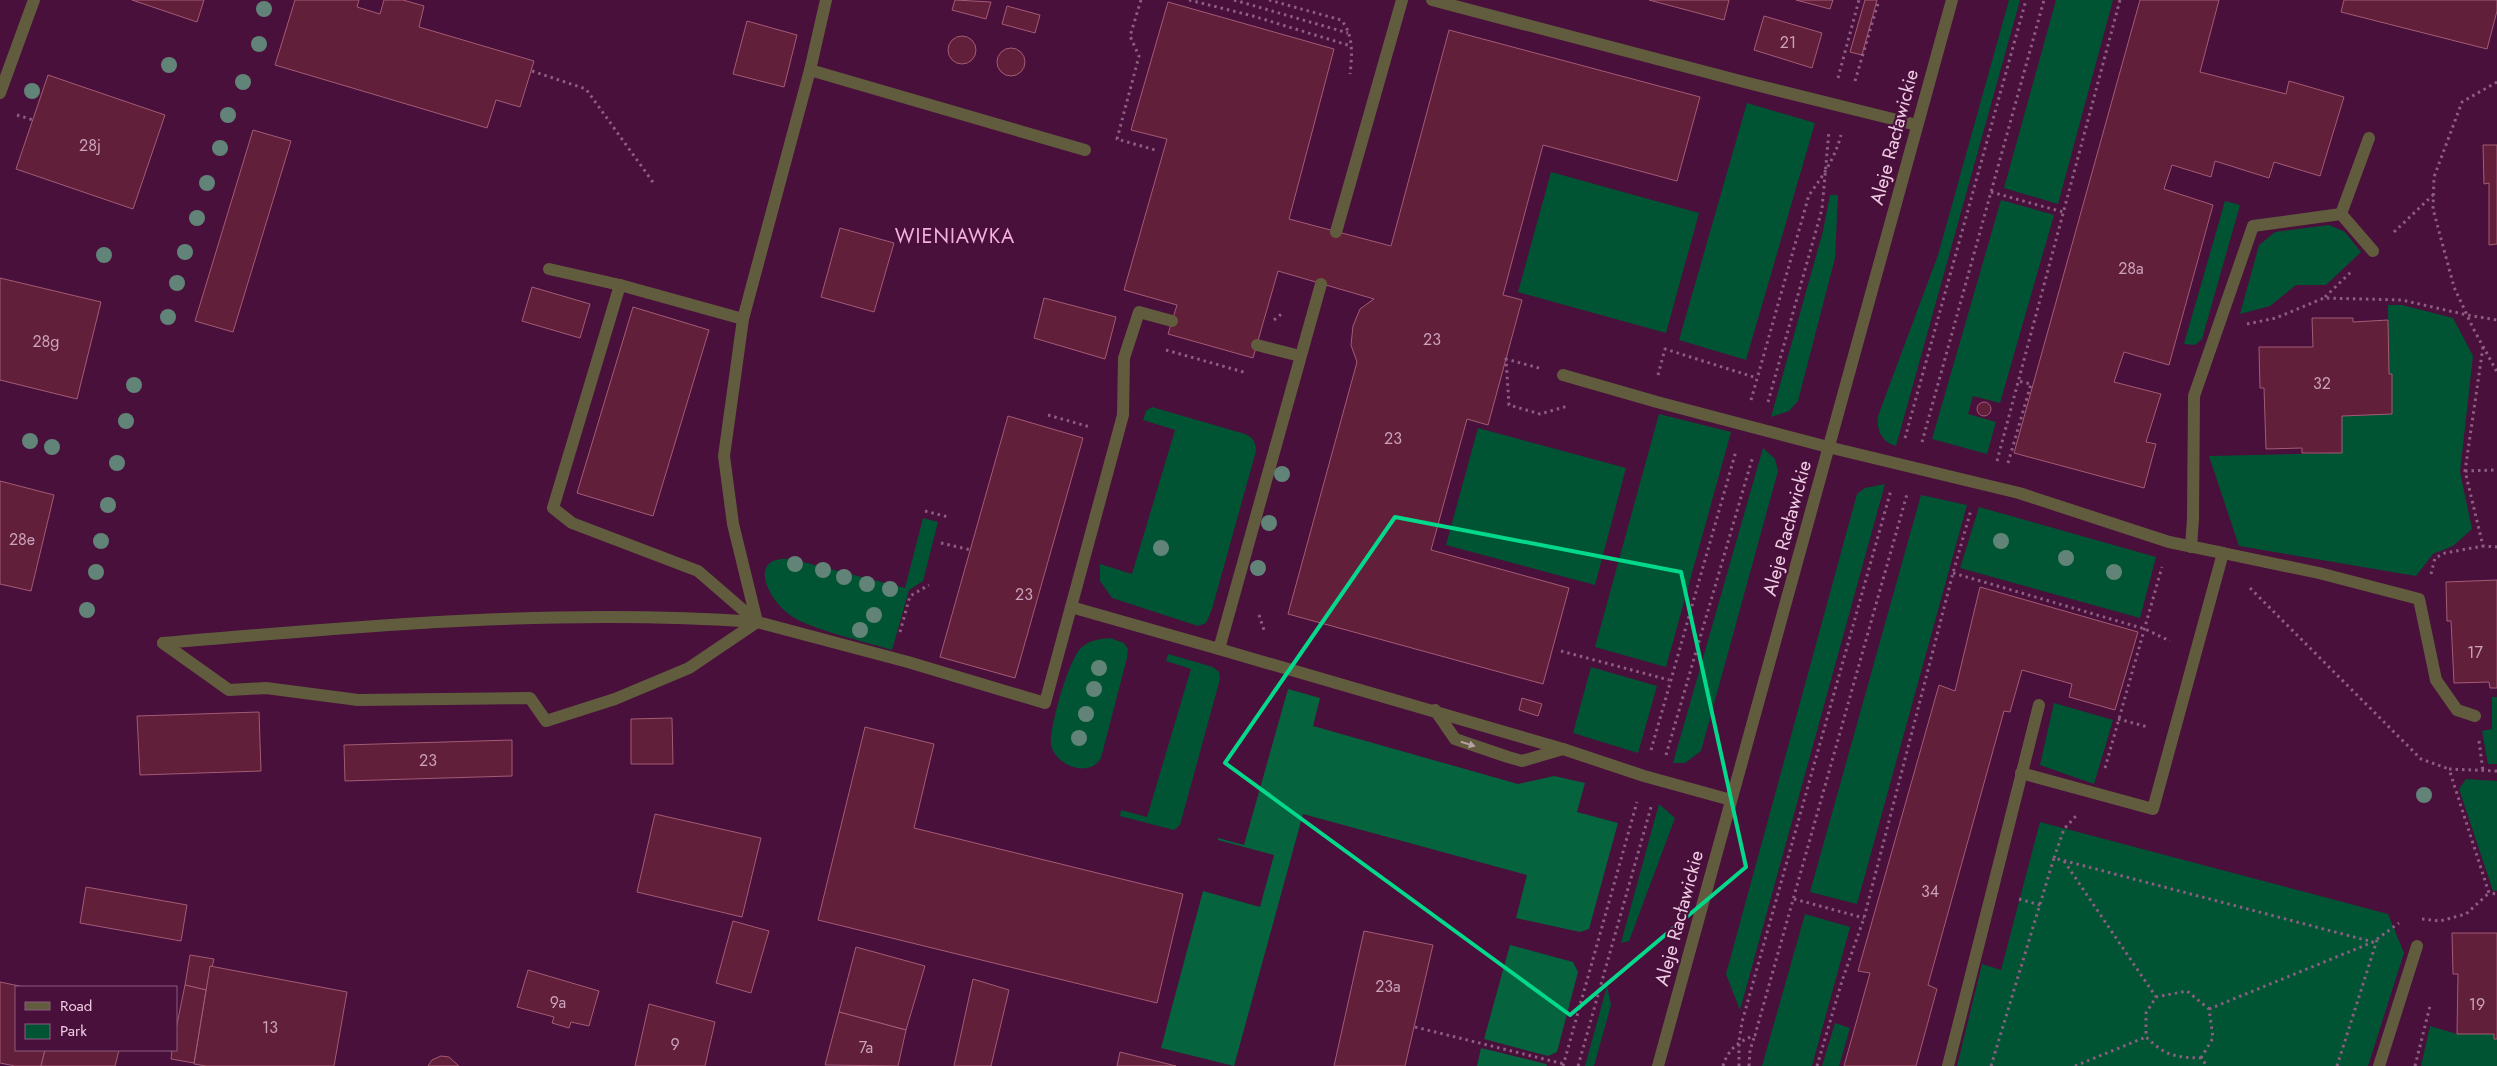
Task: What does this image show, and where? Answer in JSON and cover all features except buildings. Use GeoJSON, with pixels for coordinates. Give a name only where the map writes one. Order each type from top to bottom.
{"type":"FeatureCollection","features":[{"type":"Feature","properties":{"kind":"street"},"geometry":{"type":"LineString","coordinates":[[0,93],[34,0]]}},
{"type":"Feature","properties":{"kind":"street"},"geometry":{"type":"LineString","coordinates":[[757,622],[733,524],[724,456],[743,319],[810,70],[826,0]]}},
{"type":"Feature","properties":{"kind":"street"},"geometry":{"type":"LineString","coordinates":[[1336,232],[1402,0]]}},
{"type":"Feature","properties":{"kind":"street"},"geometry":{"type":"LineString","coordinates":[[1432,0],[1916,125]]}},
{"type":"Feature","properties":{"kind":"street","name":"Aleje Racławickie"},"geometry":{"type":"LineString","coordinates":[[1658,1066],[1952,0]]}},
{"type":"Feature","properties":{"kind":"street"},"geometry":{"type":"LineString","coordinates":[[810,70],[1085,150]]}},
{"type":"Feature","properties":{"kind":"street"},"geometry":{"type":"LineString","coordinates":[[2340,214],[2369,138]]}},
{"type":"Feature","properties":{"kind":"street"},"geometry":{"type":"LineString","coordinates":[[2340,214],[2373,251]]}},
{"type":"Feature","properties":{"kind":"street"},"geometry":{"type":"LineString","coordinates":[[2191,547],[2194,396],[2253,226],[2340,214]]}},
{"type":"Feature","properties":{"kind":"street"},"geometry":{"type":"LineString","coordinates":[[549,269],[620,285],[743,319]]}},
{"type":"Feature","properties":{"kind":"street"},"geometry":{"type":"LineString","coordinates":[[1219,649],[1321,284]]}},
{"type":"Feature","properties":{"kind":"street"},"geometry":{"type":"LineString","coordinates":[[620,285],[553,508],[572,523],[698,571],[757,622]]}},
{"type":"Feature","properties":{"kind":"street"},"geometry":{"type":"LineString","coordinates":[[757,622],[689,668],[615,699],[546,721],[530,698],[358,700],[266,688],[229,690],[163,643],[478,620],[685,616],[757,622],[893,658],[1045,703],[1123,415],[1124,358],[1139,312],[1172,321]]}},
{"type":"Feature","properties":{"kind":"street"},"geometry":{"type":"LineString","coordinates":[[1257,345],[1300,356]]}},
{"type":"Feature","properties":{"kind":"street"},"geometry":{"type":"LineString","coordinates":[[1563,375],[1828,447],[2019,493],[2169,542],[2319,573],[2418,599],[2436,680],[2457,710],[2475,716]]}},
{"type":"Feature","properties":{"kind":"street"},"geometry":{"type":"LineString","coordinates":[[2021,773],[2153,809],[2222,553]]}},
{"type":"Feature","properties":{"kind":"street"},"geometry":{"type":"LineString","coordinates":[[1071,607],[1435,710],[1644,776],[1731,800]]}},
{"type":"Feature","properties":{"kind":"street"},"geometry":{"type":"LineString","coordinates":[[1948,1066],[2039,705]]}},
{"type":"Feature","properties":{"kind":"street"},"geometry":{"type":"LineString","coordinates":[[1435,710],[1455,739],[1508,756],[1522,760],[1563,749]]}},
{"type":"Feature","properties":{"kind":"street"},"geometry":{"type":"LineString","coordinates":[[2379,1066],[2417,946]]}},
{"type":"Feature","properties":{"kind":"path"},"geometry":{"type":"LineString","coordinates":[[1141,0],[1130,36],[1139,56],[1117,139],[1155,150]]}},
{"type":"Feature","properties":{"kind":"path"},"geometry":{"type":"LineString","coordinates":[[1189,0],[1253,16],[1351,46]]}},
{"type":"Feature","properties":{"kind":"path"},"geometry":{"type":"LineString","coordinates":[[1234,0],[1348,33]]}},
{"type":"Feature","properties":{"kind":"path"},"geometry":{"type":"LineString","coordinates":[[1268,0],[1341,20],[1347,25],[1351,46],[1349,82]]}},
{"type":"Feature","properties":{"kind":"path"},"geometry":{"type":"LineString","coordinates":[[1578,1066],[1822,209],[1825,194],[1824,175],[1832,104],[1859,0]]}},
{"type":"Feature","properties":{"kind":"path"},"geometry":{"type":"LineString","coordinates":[[1414,1026],[1564,1065],[1669,680],[1809,194],[1824,175],[1837,150],[1847,108],[1879,0]]}},
{"type":"Feature","properties":{"kind":"path"},"geometry":{"type":"LineString","coordinates":[[1739,1066],[1739,1041],[1742,1022],[2026,0]]}},
{"type":"Feature","properties":{"kind":"path"},"geometry":{"type":"LineString","coordinates":[[1749,1066],[1750,1050],[1754,1035],[1794,899],[2044,0]]}},
{"type":"Feature","properties":{"kind":"path"},"geometry":{"type":"LineString","coordinates":[[2018,381],[2031,384],[2007,467],[1996,464],[2018,381],[2063,212],[2120,0]]}},
{"type":"Feature","properties":{"kind":"path"},"geometry":{"type":"LineString","coordinates":[[532,70],[586,90],[655,185]]}},
{"type":"Feature","properties":{"kind":"path"},"geometry":{"type":"LineString","coordinates":[[2497,82],[2462,102],[2434,177],[2433,209],[2454,288],[2497,372]]}},
{"type":"Feature","properties":{"kind":"path"},"geometry":{"type":"LineString","coordinates":[[1991,192],[2063,212]]}},
{"type":"Feature","properties":{"kind":"path"},"geometry":{"type":"LineString","coordinates":[[2243,325],[2276,318],[2324,298],[2402,300],[2497,320]]}},
{"type":"Feature","properties":{"kind":"path"},"geometry":{"type":"LineString","coordinates":[[2483,346],[2465,471],[2484,546]]}},
{"type":"Feature","properties":{"kind":"path"},"geometry":{"type":"LineString","coordinates":[[1656,382],[1665,349],[1757,378]]}},
{"type":"Feature","properties":{"kind":"path"},"geometry":{"type":"LineString","coordinates":[[1048,415],[1084,426]]}},
{"type":"Feature","properties":{"kind":"path"},"geometry":{"type":"LineString","coordinates":[[2465,471],[2497,470]]}},
{"type":"Feature","properties":{"kind":"path"},"geometry":{"type":"LineString","coordinates":[[925,511],[948,517]]}},
{"type":"Feature","properties":{"kind":"path"},"geometry":{"type":"LineString","coordinates":[[1817,1066],[1842,981],[1864,918],[1967,525]]}},
{"type":"Feature","properties":{"kind":"path"},"geometry":{"type":"LineString","coordinates":[[1991,1066],[2064,829],[2099,794],[2118,719],[2169,542]]}},
{"type":"Feature","properties":{"kind":"path"},"geometry":{"type":"LineString","coordinates":[[941,543],[971,550]]}},
{"type":"Feature","properties":{"kind":"path"},"geometry":{"type":"LineString","coordinates":[[2431,574],[2435,558],[2445,553],[2484,546],[2497,547]]}},
{"type":"Feature","properties":{"kind":"path"},"geometry":{"type":"LineString","coordinates":[[2222,553],[2226,564],[2421,760],[2449,769],[2497,771]]}},
{"type":"Feature","properties":{"kind":"path"},"geometry":{"type":"LineString","coordinates":[[1953,573],[2145,629]]}},
{"type":"Feature","properties":{"kind":"path"},"geometry":{"type":"LineString","coordinates":[[893,658],[910,596],[929,585]]}},
{"type":"Feature","properties":{"kind":"path"},"geometry":{"type":"LineString","coordinates":[[1259,609],[1259,616],[1266,635]]}},
{"type":"Feature","properties":{"kind":"path"},"geometry":{"type":"LineString","coordinates":[[1561,651],[1669,680]]}},
{"type":"Feature","properties":{"kind":"path"},"geometry":{"type":"LineString","coordinates":[[2449,769],[2489,893]]}},
{"type":"Feature","properties":{"kind":"path"},"geometry":{"type":"LineString","coordinates":[[2054,858],[2373,942]]}},
{"type":"Feature","properties":{"kind":"path"},"geometry":{"type":"LineString","coordinates":[[2064,860],[2156,997]]}},
{"type":"Feature","properties":{"kind":"path"},"geometry":{"type":"LineString","coordinates":[[2417,920],[2427,918],[2440,921],[2466,914],[2489,893],[2497,894]]}},
{"type":"Feature","properties":{"kind":"path"},"geometry":{"type":"LineString","coordinates":[[1794,899],[1864,918]]}},
{"type":"Feature","properties":{"kind":"path"},"geometry":{"type":"LineString","coordinates":[[2209,1009],[2373,942],[2398,924],[2408,922]]}},
{"type":"Feature","properties":{"kind":"path"},"geometry":{"type":"LineString","coordinates":[[2337,1066],[2377,939]]}},
{"type":"Feature","properties":{"kind":"path"},"geometry":{"type":"LineString","coordinates":[[2187,991],[2209,1009],[2213,1038],[2201,1058],[2182,1058],[2162,1052],[2146,1037],[2146,1013],[2156,997],[2187,991]]}},
{"type":"Feature","properties":{"kind":"path"},"geometry":{"type":"LineString","coordinates":[[2415,1066],[2430,1003]]}},
{"type":"Feature","properties":{"kind":"path"},"geometry":{"type":"LineString","coordinates":[[1723,1066],[1726,1055],[1739,1041],[1754,1035]]}},
{"type":"Feature","properties":{"kind":"path"},"geometry":{"type":"LineString","coordinates":[[2075,1066],[2146,1037]]}},
{"type":"Feature","properties":{"kind":"path"},"geometry":{"type":"LineString","coordinates":[[2201,1058],[2207,1066]]}},
{"type":"Feature","properties":{"kind":"highlighted area"},"geometry":{"type":"Polygon","coordinates":[[[1395,517],[1681,572],[1746,867],[1570,1015],[1225,763],[1395,517]]]}},
{"type":"Feature","properties":{"kind":"green space"},"geometry":{"type":"Polygon","coordinates":[[[2009,0],[2020,0],[1896,446],[1887,442],[1881,435],[1878,426],[1878,416],[1938,255],[2009,0]]]}},
{"type":"Feature","properties":{"kind":"green space"},"geometry":{"type":"Polygon","coordinates":[[[2056,0],[2113,0],[2058,204],[2004,188],[2056,0]]]}},
{"type":"Feature","properties":{"kind":"green space"},"geometry":{"type":"Polygon","coordinates":[[[1747,103],[1815,123],[1746,360],[1679,340],[1747,103]]]}},
{"type":"Feature","properties":{"kind":"green space"},"geometry":{"type":"Polygon","coordinates":[[[1551,172],[1699,213],[1666,333],[1518,292],[1551,172]]]}},
{"type":"Feature","properties":{"kind":"green space"},"geometry":{"type":"Polygon","coordinates":[[[1830,195],[1838,195],[1835,258],[1798,401],[1789,411],[1771,417],[1823,231],[1830,195]]]}},
{"type":"Feature","properties":{"kind":"green space"},"geometry":{"type":"Polygon","coordinates":[[[2001,200],[2054,215],[2000,403],[1973,396],[1968,414],[1996,422],[1987,454],[1932,439],[2001,200]]]}},
{"type":"Feature","properties":{"kind":"green space"},"geometry":{"type":"Polygon","coordinates":[[[2225,201],[2240,205],[2202,339],[2195,345],[2184,344],[2225,201]]]}},
{"type":"Feature","properties":{"kind":"green space"},"geometry":{"type":"Polygon","coordinates":[[[2329,225],[2345,232],[2361,252],[2326,285],[2296,285],[2270,306],[2240,314],[2259,245],[2275,232],[2329,225]]]}},
{"type":"Feature","properties":{"kind":"green space"},"geometry":{"type":"Polygon","coordinates":[[[2388,305],[2402,305],[2453,318],[2473,356],[2460,472],[2472,529],[2453,546],[2433,554],[2416,576],[2239,546],[2209,456],[2341,453],[2342,416],[2392,414],[2392,374],[2389,374],[2388,305]]]}},
{"type":"Feature","properties":{"kind":"green space"},"geometry":{"type":"Polygon","coordinates":[[[1152,407],[1245,434],[1254,441],[1255,445],[1256,451],[1212,609],[1206,623],[1198,626],[1112,598],[1100,581],[1100,564],[1132,574],[1175,430],[1143,420],[1146,411],[1152,407]]]}},
{"type":"Feature","properties":{"kind":"green space"},"geometry":{"type":"Polygon","coordinates":[[[1659,414],[1731,432],[1666,667],[1595,647],[1659,414]]]}},
{"type":"Feature","properties":{"kind":"green space"},"geometry":{"type":"Polygon","coordinates":[[[1478,428],[1626,468],[1595,585],[1446,545],[1478,428]]]}},
{"type":"Feature","properties":{"kind":"green space"},"geometry":{"type":"Polygon","coordinates":[[[1763,448],[1775,459],[1778,471],[1701,751],[1685,763],[1673,763],[1763,448]]]}},
{"type":"Feature","properties":{"kind":"green space"},"geometry":{"type":"Polygon","coordinates":[[[1885,484],[1740,1010],[1726,974],[1857,494],[1865,488],[1885,484]]]}},
{"type":"Feature","properties":{"kind":"green space"},"geometry":{"type":"Polygon","coordinates":[[[1921,495],[1967,505],[1857,904],[1810,892],[1921,495]]]}},
{"type":"Feature","properties":{"kind":"green space"},"geometry":{"type":"Polygon","coordinates":[[[1979,507],[2156,557],[2140,618],[1960,568],[1979,507]]]}},
{"type":"Feature","properties":{"kind":"green space"},"geometry":{"type":"Polygon","coordinates":[[[923,518],[938,522],[923,581],[909,590],[892,650],[824,630],[799,620],[782,608],[765,580],[765,571],[769,564],[777,560],[791,559],[905,588],[923,518]]]}},
{"type":"Feature","properties":{"kind":"green space"},"geometry":{"type":"Polygon","coordinates":[[[1110,638],[1124,643],[1128,649],[1101,758],[1089,768],[1073,767],[1059,758],[1051,745],[1053,724],[1061,694],[1071,664],[1082,647],[1092,641],[1110,638]]]}},
{"type":"Feature","properties":{"kind":"green space"},"geometry":{"type":"Polygon","coordinates":[[[1168,654],[1213,667],[1219,672],[1220,679],[1180,825],[1174,830],[1120,816],[1121,810],[1147,817],[1191,669],[1166,661],[1168,654]]]}},
{"type":"Feature","properties":{"kind":"green space"},"geometry":{"type":"Polygon","coordinates":[[[1591,667],[1657,686],[1638,753],[1573,733],[1591,667]]]}},
{"type":"Feature","properties":{"kind":"green space"},"geometry":{"type":"Polygon","coordinates":[[[1288,689],[1320,698],[1313,726],[1518,784],[1554,776],[1585,783],[1577,812],[1618,823],[1589,929],[1580,932],[1516,918],[1527,875],[1303,814],[1234,1066],[1161,1048],[1203,891],[1260,907],[1274,855],[1218,840],[1218,838],[1244,845],[1288,689]]]}},
{"type":"Feature","properties":{"kind":"green space"},"geometry":{"type":"Polygon","coordinates":[[[2492,697],[2497,697],[2497,764],[2488,764],[2482,731],[2492,729],[2492,697]]]}},
{"type":"Feature","properties":{"kind":"green space"},"geometry":{"type":"Polygon","coordinates":[[[2054,703],[2113,720],[2094,784],[2040,765],[2054,703]]]}},
{"type":"Feature","properties":{"kind":"green space"},"geometry":{"type":"Polygon","coordinates":[[[2466,779],[2497,781],[2497,891],[2493,891],[2459,789],[2466,779]]]}},
{"type":"Feature","properties":{"kind":"green space"},"geometry":{"type":"Polygon","coordinates":[[[1659,804],[1675,818],[1629,941],[1621,943],[1659,804]]]}},
{"type":"Feature","properties":{"kind":"green space"},"geometry":{"type":"Polygon","coordinates":[[[2040,822],[2388,914],[2404,953],[2368,1066],[1957,1066],[1982,964],[2001,970],[2040,822]]]}},
{"type":"Feature","properties":{"kind":"green space"},"geometry":{"type":"Polygon","coordinates":[[[1805,914],[1850,927],[1812,1066],[1762,1066],[1805,914]]]}},
{"type":"Feature","properties":{"kind":"green space"},"geometry":{"type":"Polygon","coordinates":[[[1510,945],[1573,962],[1578,972],[1557,1052],[1548,1056],[1484,1039],[1510,945]]]}},
{"type":"Feature","properties":{"kind":"green space"},"geometry":{"type":"Polygon","coordinates":[[[1607,986],[1611,1005],[1594,1066],[1585,1066],[1607,986]]]}},
{"type":"Feature","properties":{"kind":"green space"},"geometry":{"type":"Polygon","coordinates":[[[1835,1023],[1850,1028],[1839,1066],[1822,1066],[1835,1023]]]}},
{"type":"Feature","properties":{"kind":"green space"},"geometry":{"type":"Polygon","coordinates":[[[2430,1026],[2457,1034],[2494,1034],[2494,1039],[2497,1039],[2497,1066],[2421,1066],[2430,1026]]]}},
{"type":"Feature","properties":{"kind":"green space"},"geometry":{"type":"Polygon","coordinates":[[[1481,1048],[1546,1064],[1547,1066],[1477,1066],[1481,1048]]]}},
{"type":"Feature","properties":{"kind":"district","name":"WIENIAWKA"},"geometry":{"type":"Point","coordinates":[955,236]}}]}
